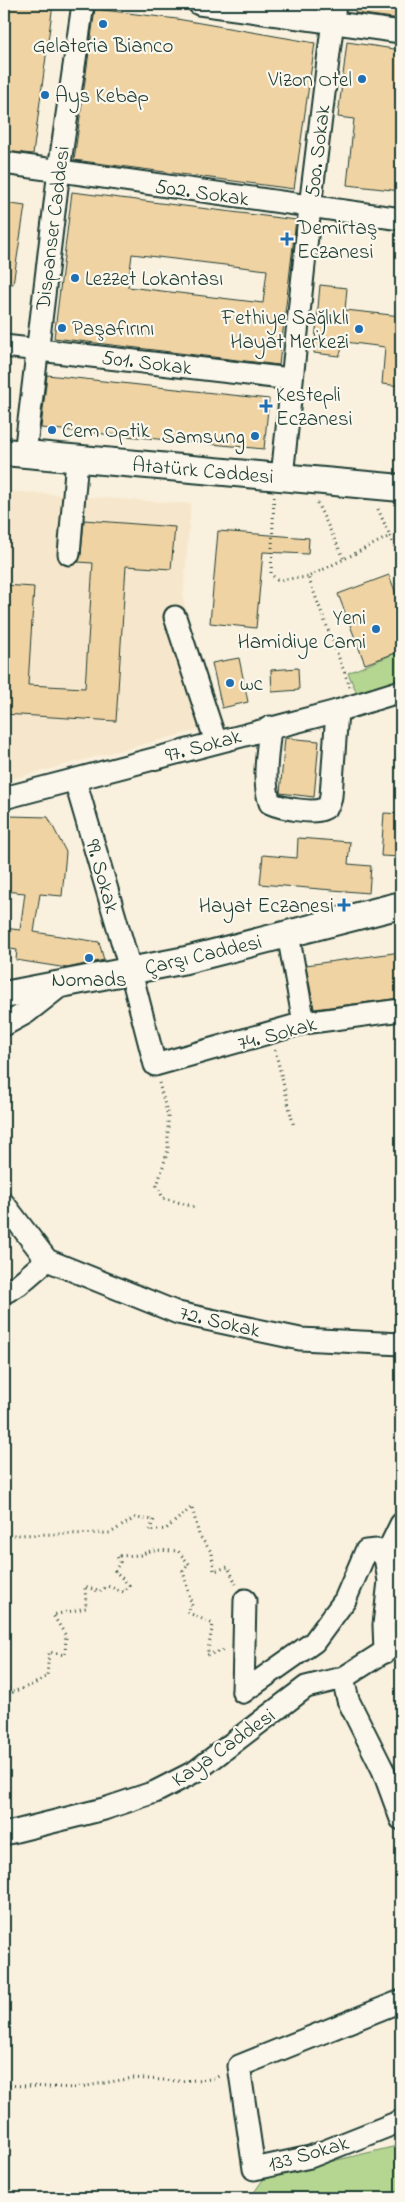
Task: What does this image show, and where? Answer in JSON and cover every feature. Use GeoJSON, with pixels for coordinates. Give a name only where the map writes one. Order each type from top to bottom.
{"type":"FeatureCollection","features":[{"type":"Feature","properties":{"kind":"main road","name":"Atatürk Caddesi"},"geometry":{"type":"LineString","coordinates":[[15,453],[77,459],[278,487],[401,488]]}},
{"type":"Feature","properties":{"kind":"main road","name":"Çarşı Caddesi"},"geometry":{"type":"LineString","coordinates":[[4,995],[131,972],[401,905]]}},
{"type":"Feature","properties":{"kind":"street","name":"Dispanser Caddesi"},"geometry":{"type":"LineString","coordinates":[[15,453],[36,348],[58,170],[83,4]]}},
{"type":"Feature","properties":{"kind":"street"},"geometry":{"type":"LineString","coordinates":[[199,4],[334,14],[401,32]]}},
{"type":"Feature","properties":{"kind":"street","name":"500. Sokak"},"geometry":{"type":"LineString","coordinates":[[278,487],[334,14]]}},
{"type":"Feature","properties":{"kind":"street","name":"502. Sokak"},"geometry":{"type":"LineString","coordinates":[[4,163],[401,219]]}},
{"type":"Feature","properties":{"kind":"street","name":"501. Sokak"},"geometry":{"type":"LineString","coordinates":[[4,346],[36,348],[291,379]]}},
{"type":"Feature","properties":{"kind":"street"},"geometry":{"type":"LineString","coordinates":[[69,554],[77,459]]}},
{"type":"Feature","properties":{"kind":"street"},"geometry":{"type":"LineString","coordinates":[[175,617],[216,742]]}},
{"type":"Feature","properties":{"kind":"street","name":"97. Sokak"},"geometry":{"type":"LineString","coordinates":[[4,798],[336,711],[401,691]]}},
{"type":"Feature","properties":{"kind":"street"},"geometry":{"type":"LineString","coordinates":[[270,727],[266,777],[267,794],[270,803],[280,807],[322,810],[329,806],[331,796],[336,711]]}},
{"type":"Feature","properties":{"kind":"street","name":"99. Sokak"},"geometry":{"type":"LineString","coordinates":[[74,780],[131,972],[155,1065]]}},
{"type":"Feature","properties":{"kind":"street"},"geometry":{"type":"LineString","coordinates":[[288,934],[304,1023]]}},
{"type":"Feature","properties":{"kind":"street"},"geometry":{"type":"LineString","coordinates":[[4,1025],[26,1013],[65,983]]}},
{"type":"Feature","properties":{"kind":"street","name":"74. Sokak"},"geometry":{"type":"LineString","coordinates":[[155,1065],[304,1023],[401,1010]]}},
{"type":"Feature","properties":{"kind":"street"},"geometry":{"type":"LineString","coordinates":[[4,1204],[47,1260],[18,1285],[4,1293]]}},
{"type":"Feature","properties":{"kind":"street","name":"72. Sokak"},"geometry":{"type":"LineString","coordinates":[[47,1260],[178,1313],[300,1339],[401,1344]]}},
{"type":"Feature","properties":{"kind":"street"},"geometry":{"type":"LineString","coordinates":[[385,1557],[401,1524]]}},
{"type":"Feature","properties":{"kind":"street"},"geometry":{"type":"LineString","coordinates":[[244,1600],[243,1692],[314,1642],[345,1600],[366,1551],[378,1550],[385,1557],[389,1580],[384,1625],[393,1647]]}},
{"type":"Feature","properties":{"kind":"street","name":"Kaya Caddesi"},"geometry":{"type":"LineString","coordinates":[[4,1834],[104,1809],[155,1792],[196,1771],[306,1688],[343,1678],[393,1647]]}},
{"type":"Feature","properties":{"kind":"street"},"geometry":{"type":"LineString","coordinates":[[343,1678],[348,1700],[383,1770],[401,1819]]}},
{"type":"Feature","properties":{"kind":"street"},"geometry":{"type":"LineString","coordinates":[[239,2066],[401,2001]]}},
{"type":"Feature","properties":{"kind":"street","name":"133 Sokak"},"geometry":{"type":"LineString","coordinates":[[239,2066],[254,2169],[310,2157],[401,2121]]}},
{"type":"Feature","properties":{"kind":"path"},"geometry":{"type":"LineString","coordinates":[[278,487],[271,574],[277,580],[308,577],[390,536]]}},
{"type":"Feature","properties":{"kind":"path"},"geometry":{"type":"LineString","coordinates":[[316,502],[344,559]]}},
{"type":"Feature","properties":{"kind":"path"},"geometry":{"type":"LineString","coordinates":[[377,508],[401,560]]}},
{"type":"Feature","properties":{"kind":"path"},"geometry":{"type":"LineString","coordinates":[[308,577],[357,705]]}},
{"type":"Feature","properties":{"kind":"path"},"geometry":{"type":"LineString","coordinates":[[272,1032],[294,1128]]}},
{"type":"Feature","properties":{"kind":"path"},"geometry":{"type":"LineString","coordinates":[[155,1065],[168,1116],[168,1150],[157,1186],[162,1198],[195,1207]]}},
{"type":"Feature","properties":{"kind":"path"},"geometry":{"type":"LineString","coordinates":[[4,1538],[13,1535],[110,1533],[135,1518],[154,1520],[149,1531],[166,1529],[192,1508],[199,1534],[212,1554],[214,1571],[228,1567],[244,1600]]}},
{"type":"Feature","properties":{"kind":"path"},"geometry":{"type":"LineString","coordinates":[[4,1686],[13,1692],[34,1684],[47,1676],[49,1652],[65,1655],[66,1636],[53,1615],[86,1608],[86,1586],[100,1592],[107,1586],[124,1592],[129,1585],[114,1571],[120,1562],[117,1556],[140,1555],[153,1550],[178,1551],[189,1564],[183,1571],[192,1606],[187,1612],[213,1624],[207,1655],[223,1652],[244,1639]]}},
{"type":"Feature","properties":{"kind":"path"},"geometry":{"type":"LineString","coordinates":[[4,2085],[75,2088],[134,2078],[178,2081],[213,2079],[239,2066]]}},
{"type":"Feature","properties":{"kind":"shaded area"},"geometry":{"type":"Polygon","coordinates":[[[4,491],[191,504],[183,598],[190,628],[221,724],[4,781],[4,491]]]}},
{"type":"Feature","properties":{"kind":"green space"},"geometry":{"type":"Polygon","coordinates":[[[401,651],[401,686],[360,700],[348,673],[401,651]]]}},
{"type":"Feature","properties":{"kind":"green space"},"geometry":{"type":"Polygon","coordinates":[[[401,2145],[401,2198],[250,2198],[265,2177],[401,2145]]]}},
{"type":"Feature","properties":{"kind":"building"},"geometry":{"type":"Polygon","coordinates":[[[4,4],[53,4],[33,154],[4,151],[4,4]]]}},
{"type":"Feature","properties":{"kind":"building"},"geometry":{"type":"Polygon","coordinates":[[[356,4],[401,4],[401,19],[355,13],[356,4]]]}},
{"type":"Feature","properties":{"kind":"building"},"geometry":{"type":"Polygon","coordinates":[[[95,9],[177,19],[315,43],[294,189],[74,160],[95,9]]]}},
{"type":"Feature","properties":{"kind":"building"},"geometry":{"type":"Polygon","coordinates":[[[347,42],[401,50],[401,191],[347,185],[354,119],[338,117],[347,42]]]}},
{"type":"Feature","properties":{"kind":"building"},"geometry":{"type":"Polygon","coordinates":[[[72,192],[296,220],[279,365],[54,338],[72,192]],[[132,254],[128,287],[263,303],[267,270],[132,254]]]}},
{"type":"Feature","properties":{"kind":"building"},"geometry":{"type":"Polygon","coordinates":[[[4,203],[25,206],[13,284],[4,283],[4,203]]]}},
{"type":"Feature","properties":{"kind":"building","name":"Fethiye Sağlıklı Hayat Merkezi"},"geometry":{"type":"Polygon","coordinates":[[[320,285],[347,288],[345,310],[401,316],[401,386],[382,384],[385,347],[345,342],[339,356],[314,353],[320,285]]]}},
{"type":"Feature","properties":{"kind":"building"},"geometry":{"type":"Polygon","coordinates":[[[47,375],[269,399],[264,449],[41,428],[47,375]]]}},
{"type":"Feature","properties":{"kind":"building"},"geometry":{"type":"Polygon","coordinates":[[[84,520],[175,527],[171,569],[126,566],[116,721],[4,714],[4,585],[34,587],[28,685],[85,688],[93,563],[78,562],[81,555],[84,520]]]}},
{"type":"Feature","properties":{"kind":"building"},"geometry":{"type":"Polygon","coordinates":[[[218,531],[309,538],[308,554],[263,552],[256,628],[210,623],[218,531]]]}},
{"type":"Feature","properties":{"kind":"building","name":"Yeni Hamidiye Cami"},"geometry":{"type":"Polygon","coordinates":[[[389,575],[401,607],[401,651],[365,664],[338,594],[389,575]]]}},
{"type":"Feature","properties":{"kind":"building","name":"wc"},"geometry":{"type":"Polygon","coordinates":[[[239,658],[248,702],[222,708],[212,663],[239,658]]]}},
{"type":"Feature","properties":{"kind":"building"},"geometry":{"type":"Polygon","coordinates":[[[298,668],[299,690],[272,692],[271,670],[298,668]]]}},
{"type":"Feature","properties":{"kind":"building"},"geometry":{"type":"Polygon","coordinates":[[[285,738],[319,741],[314,797],[280,793],[285,738]]]}},
{"type":"Feature","properties":{"kind":"building"},"geometry":{"type":"Polygon","coordinates":[[[384,813],[401,814],[401,857],[381,856],[384,813]]]}},
{"type":"Feature","properties":{"kind":"building"},"geometry":{"type":"Polygon","coordinates":[[[9,816],[48,817],[66,852],[62,896],[40,894],[34,932],[99,942],[104,960],[67,968],[16,960],[17,950],[4,948],[4,928],[20,930],[25,893],[4,891],[4,821],[9,816]]]}},
{"type":"Feature","properties":{"kind":"building"},"geometry":{"type":"Polygon","coordinates":[[[298,838],[350,842],[348,864],[371,866],[369,893],[260,884],[263,855],[297,858],[298,838]]]}},
{"type":"Feature","properties":{"kind":"building"},"geometry":{"type":"Polygon","coordinates":[[[401,952],[401,998],[314,1009],[306,965],[401,952]]]}},
{"type":"Feature","properties":{"kind":"place","name":"Gelateria Bianco"},"geometry":{"type":"Point","coordinates":[103,24]}},
{"type":"Feature","properties":{"kind":"place","name":"Vizon Otel"},"geometry":{"type":"Point","coordinates":[362,79]}},
{"type":"Feature","properties":{"kind":"place","name":"Ays Kebap"},"geometry":{"type":"Point","coordinates":[45,95]}},
{"type":"Feature","properties":{"kind":"place","name":"Demirtaş Eczanesi"},"geometry":{"type":"Point","coordinates":[287,239]}},
{"type":"Feature","properties":{"kind":"place","name":"Lezzet Lokantası"},"geometry":{"type":"Point","coordinates":[75,278]}},
{"type":"Feature","properties":{"kind":"place","name":"Paşafırını"},"geometry":{"type":"Point","coordinates":[62,328]}},
{"type":"Feature","properties":{"kind":"place","name":"Fethiye Sağlıklı Hayat Merkezi"},"geometry":{"type":"Point","coordinates":[359,329]}},
{"type":"Feature","properties":{"kind":"place","name":"Kestepli Eczanesi"},"geometry":{"type":"Point","coordinates":[266,406]}},
{"type":"Feature","properties":{"kind":"place","name":"Cem Optik"},"geometry":{"type":"Point","coordinates":[52,430]}},
{"type":"Feature","properties":{"kind":"place","name":"Samsung"},"geometry":{"type":"Point","coordinates":[255,436]}},
{"type":"Feature","properties":{"kind":"place","name":"Yeni Hamidiye Cami"},"geometry":{"type":"Point","coordinates":[376,629]}},
{"type":"Feature","properties":{"kind":"place","name":"wc"},"geometry":{"type":"Point","coordinates":[230,683]}},
{"type":"Feature","properties":{"kind":"place","name":"Hayat Eczanesi"},"geometry":{"type":"Point","coordinates":[344,905]}},
{"type":"Feature","properties":{"kind":"place","name":"Nomads"},"geometry":{"type":"Point","coordinates":[89,958]}}]}
